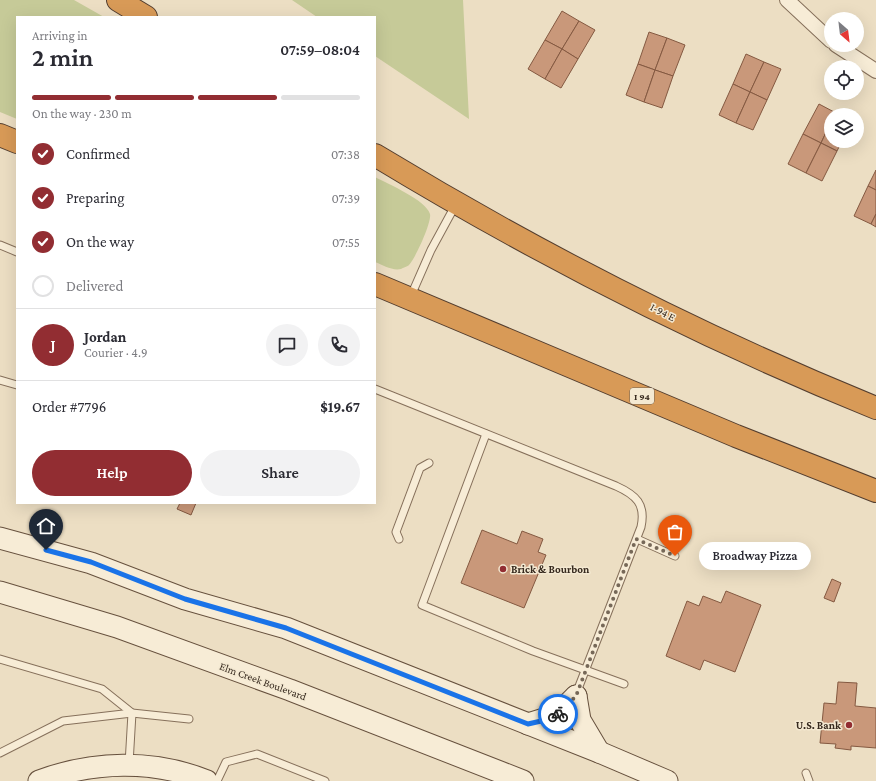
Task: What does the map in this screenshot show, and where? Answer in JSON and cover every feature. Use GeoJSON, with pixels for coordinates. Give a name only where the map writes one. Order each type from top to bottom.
{"type":"FeatureCollection","features":[{"type":"Feature","properties":{"kind":"highway"},"geometry":{"type":"LineString","coordinates":[[118,0],[144,16]]}},
{"type":"Feature","properties":{"kind":"highway"},"geometry":{"type":"LineString","coordinates":[[0,135],[16,142]]}},
{"type":"Feature","properties":{"kind":"highway","name":"I-94 E"},"geometry":{"type":"LineString","coordinates":[[376,156],[576,268],[682,322],[824,387],[876,408]]}},
{"type":"Feature","properties":{"kind":"highway","name":"I 94"},"geometry":{"type":"LineString","coordinates":[[376,284],[736,436],[876,491]]}},
{"type":"Feature","properties":{"kind":"main road"},"geometry":{"type":"LineString","coordinates":[[0,538],[91,562],[185,599],[286,628],[599,752],[667,781]]}},
{"type":"Feature","properties":{"kind":"main road","name":"Elm Creek Boulevard"},"geometry":{"type":"LineString","coordinates":[[0,592],[117,627],[290,690],[523,781]]}},
{"type":"Feature","properties":{"kind":"main road"},"geometry":{"type":"LineString","coordinates":[[528,724],[557,715],[576,696]]}},
{"type":"Feature","properties":{"kind":"main road"},"geometry":{"type":"LineString","coordinates":[[576,696],[580,720],[599,752]]}},
{"type":"Feature","properties":{"kind":"main road"},"geometry":{"type":"LineString","coordinates":[[39,781],[71,770],[89,767],[129,766],[166,769],[207,781]]}},
{"type":"Feature","properties":{"kind":"street"},"geometry":{"type":"LineString","coordinates":[[786,0],[824,35]]}},
{"type":"Feature","properties":{"kind":"street"},"geometry":{"type":"LineString","coordinates":[[847,52],[876,71]]}},
{"type":"Feature","properties":{"kind":"lane"},"geometry":{"type":"LineString","coordinates":[[410,298],[431,250],[457,202]]}},
{"type":"Feature","properties":{"kind":"lane"},"geometry":{"type":"LineString","coordinates":[[0,245],[16,252]]}},
{"type":"Feature","properties":{"kind":"lane"},"geometry":{"type":"LineString","coordinates":[[0,380],[16,385]]}},
{"type":"Feature","properties":{"kind":"lane"},"geometry":{"type":"LineString","coordinates":[[376,389],[627,491],[642,506],[644,516],[576,696]]}},
{"type":"Feature","properties":{"kind":"lane"},"geometry":{"type":"LineString","coordinates":[[486,434],[422,605],[533,651],[624,684]]}},
{"type":"Feature","properties":{"kind":"lane"},"geometry":{"type":"LineString","coordinates":[[399,539],[396,532],[420,468],[429,463]]}},
{"type":"Feature","properties":{"kind":"lane"},"geometry":{"type":"LineString","coordinates":[[636,539],[675,556]]}},
{"type":"Feature","properties":{"kind":"lane"},"geometry":{"type":"LineString","coordinates":[[0,659],[102,689],[132,713]]}},
{"type":"Feature","properties":{"kind":"lane"},"geometry":{"type":"LineString","coordinates":[[129,766],[132,713]]}},
{"type":"Feature","properties":{"kind":"lane"},"geometry":{"type":"LineString","coordinates":[[0,753],[63,722],[132,713],[189,719]]}},
{"type":"Feature","properties":{"kind":"lane"},"geometry":{"type":"LineString","coordinates":[[217,781],[226,762],[256,754],[325,781]]}},
{"type":"Feature","properties":{"kind":"lane"},"geometry":{"type":"LineString","coordinates":[[806,773],[809,781]]}},
{"type":"Feature","properties":{"kind":"green space"},"geometry":{"type":"Polygon","coordinates":[[[0,0],[74,0],[102,16],[16,16],[16,119],[0,112],[0,0]]]}},
{"type":"Feature","properties":{"kind":"green space"},"geometry":{"type":"Polygon","coordinates":[[[292,0],[463,0],[469,119],[376,57],[376,16],[316,16],[292,0]]]}},
{"type":"Feature","properties":{"kind":"green space"},"geometry":{"type":"Polygon","coordinates":[[[376,178],[422,203],[430,214],[426,232],[412,261],[409,265],[401,269],[391,268],[376,262],[376,178]]]}},
{"type":"Feature","properties":{"kind":"building"},"geometry":{"type":"Polygon","coordinates":[[[562,11],[579,21],[562,49],[545,40],[562,11]]]}},
{"type":"Feature","properties":{"kind":"building"},"geometry":{"type":"Polygon","coordinates":[[[579,21],[595,30],[578,59],[562,49],[579,21]]]}},
{"type":"Feature","properties":{"kind":"building"},"geometry":{"type":"Polygon","coordinates":[[[649,32],[667,38],[655,70],[638,64],[649,32]]]}},
{"type":"Feature","properties":{"kind":"building"},"geometry":{"type":"Polygon","coordinates":[[[667,38],[685,45],[673,76],[655,70],[667,38]]]}},
{"type":"Feature","properties":{"kind":"building"},"geometry":{"type":"Polygon","coordinates":[[[545,40],[562,49],[545,79],[528,69],[545,40]]]}},
{"type":"Feature","properties":{"kind":"building"},"geometry":{"type":"Polygon","coordinates":[[[562,49],[578,59],[561,88],[545,79],[562,49]]]}},
{"type":"Feature","properties":{"kind":"building"},"geometry":{"type":"Polygon","coordinates":[[[746,54],[764,62],[750,92],[733,84],[746,54]]]}},
{"type":"Feature","properties":{"kind":"building"},"geometry":{"type":"Polygon","coordinates":[[[764,62],[781,69],[767,100],[750,92],[764,62]]]}},
{"type":"Feature","properties":{"kind":"building"},"geometry":{"type":"Polygon","coordinates":[[[638,64],[655,70],[644,102],[626,95],[638,64]]]}},
{"type":"Feature","properties":{"kind":"building"},"geometry":{"type":"Polygon","coordinates":[[[655,70],[673,76],[662,108],[644,102],[655,70]]]}},
{"type":"Feature","properties":{"kind":"building"},"geometry":{"type":"Polygon","coordinates":[[[733,84],[750,92],[736,123],[719,115],[733,84]]]}},
{"type":"Feature","properties":{"kind":"building"},"geometry":{"type":"Polygon","coordinates":[[[750,92],[767,100],[753,130],[736,123],[750,92]]]}},
{"type":"Feature","properties":{"kind":"building"},"geometry":{"type":"Polygon","coordinates":[[[819,104],[827,108],[824,108],[824,137],[821,143],[803,134],[819,104]]]}},
{"type":"Feature","properties":{"kind":"building"},"geometry":{"type":"Polygon","coordinates":[[[803,134],[821,143],[806,173],[788,164],[803,134]]]}},
{"type":"Feature","properties":{"kind":"building"},"geometry":{"type":"Polygon","coordinates":[[[824,137],[824,144],[821,143],[824,137]]]}},
{"type":"Feature","properties":{"kind":"building"},"geometry":{"type":"Polygon","coordinates":[[[821,143],[824,144],[824,148],[831,148],[837,151],[822,181],[806,173],[821,143]]]}},
{"type":"Feature","properties":{"kind":"building"},"geometry":{"type":"Polygon","coordinates":[[[831,148],[838,148],[837,151],[831,148]]]}},
{"type":"Feature","properties":{"kind":"building"},"geometry":{"type":"Polygon","coordinates":[[[876,170],[876,190],[868,186],[876,170]]]}},
{"type":"Feature","properties":{"kind":"building"},"geometry":{"type":"Polygon","coordinates":[[[868,186],[876,190],[876,214],[871,224],[854,216],[868,186]]]}},
{"type":"Feature","properties":{"kind":"building"},"geometry":{"type":"Polygon","coordinates":[[[876,214],[876,227],[871,224],[876,214]]]}},
{"type":"Feature","properties":{"kind":"building"},"geometry":{"type":"Polygon","coordinates":[[[180,504],[196,504],[191,515],[177,509],[180,504]]]}},
{"type":"Feature","properties":{"kind":"building","name":"Brick & Bourbon"},"geometry":{"type":"Polygon","coordinates":[[[482,530],[517,544],[522,531],[543,539],[538,552],[546,555],[524,608],[461,583],[482,530]]]}},
{"type":"Feature","properties":{"kind":"building"},"geometry":{"type":"Polygon","coordinates":[[[832,579],[841,583],[834,602],[824,598],[832,579]]]}},
{"type":"Feature","properties":{"kind":"building"},"geometry":{"type":"Polygon","coordinates":[[[726,591],[761,605],[735,672],[704,660],[700,670],[666,656],[687,601],[699,606],[703,596],[721,603],[726,591]]]}},
{"type":"Feature","properties":{"kind":"building","name":"U.S. Bank"},"geometry":{"type":"Polygon","coordinates":[[[838,682],[857,683],[855,706],[876,708],[876,748],[851,746],[851,750],[835,748],[836,744],[820,743],[824,703],[836,704],[838,682]]]}},
{"type":"Feature","properties":{"kind":"way so far"},"geometry":{"type":"LineString","coordinates":[[558,714],[576,696],[636,539],[675,556]]}},
{"type":"Feature","properties":{"kind":"place","name":"Broadway Pizza"},"geometry":{"type":"Point","coordinates":[675,556]}},
{"type":"Feature","properties":{"kind":"place","name":"Brick & Bourbon"},"geometry":{"type":"Point","coordinates":[503,569]}},
{"type":"Feature","properties":{"kind":"place","name":"U.S. Bank"},"geometry":{"type":"Point","coordinates":[849,725]}},
{"type":"Feature","properties":{"kind":"route"},"geometry":{"type":"LineString","coordinates":[[46,550],[91,562],[185,599],[286,628],[528,724],[550,719],[558,714]]}}]}
